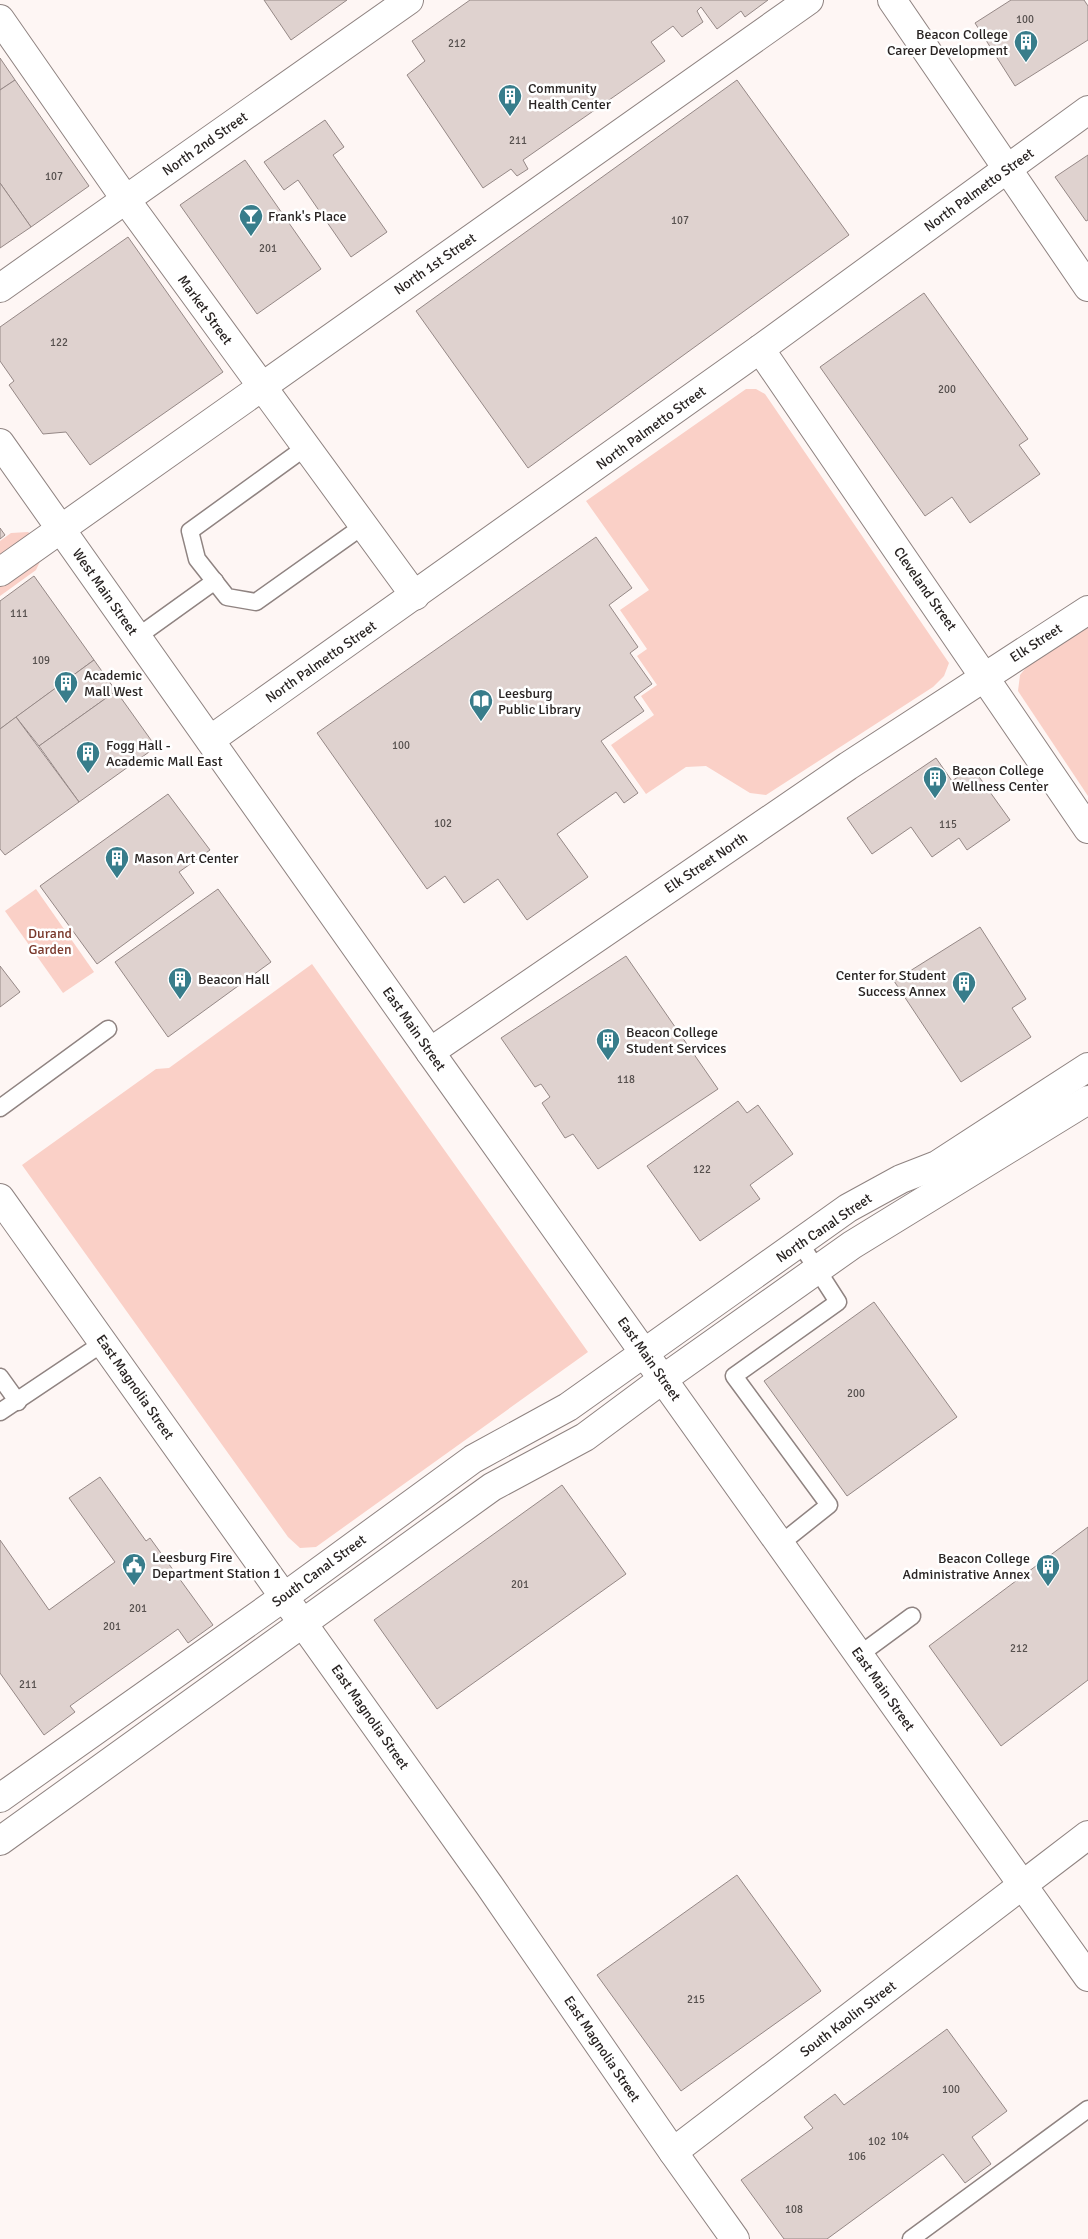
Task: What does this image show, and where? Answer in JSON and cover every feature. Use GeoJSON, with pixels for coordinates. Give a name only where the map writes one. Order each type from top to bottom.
{"type":"FeatureCollection","features":[{"type":"Feature","properties":{"kind":"street"},"geometry":{"type":"LineString","coordinates":[[0,6],[9,0]]}},
{"type":"Feature","properties":{"kind":"street","name":"North 2nd Street"},"geometry":{"type":"LineString","coordinates":[[0,288],[409,0]]}},
{"type":"Feature","properties":{"kind":"street","name":"North 1st Street"},"geometry":{"type":"LineString","coordinates":[[0,572],[809,0]]}},
{"type":"Feature","properties":{"kind":"street"},"geometry":{"type":"LineString","coordinates":[[892,0],[1088,287]]}},
{"type":"Feature","properties":{"kind":"street","name":"Market Street"},"geometry":{"type":"LineString","coordinates":[[0,19],[126,200],[415,596]]}},
{"type":"Feature","properties":{"kind":"street","name":"North Palmetto Street"},"geometry":{"type":"LineString","coordinates":[[210,740],[760,350],[1088,110]]}},
{"type":"Feature","properties":{"kind":"street","name":"Cleveland Street"},"geometry":{"type":"LineString","coordinates":[[760,350],[1088,830]]}},
{"type":"Feature","properties":{"kind":"street","name":"West Main Street"},"geometry":{"type":"LineString","coordinates":[[0,443],[210,740]]}},
{"type":"Feature","properties":{"kind":"street","name":"Elk Street"},"geometry":{"type":"LineString","coordinates":[[984,676],[1088,610]]}},
{"type":"Feature","properties":{"kind":"street","name":"Elk Street North"},"geometry":{"type":"LineString","coordinates":[[430,1052],[832,777],[984,676]]}},
{"type":"Feature","properties":{"kind":"street","name":"East Main Street"},"geometry":{"type":"LineString","coordinates":[[210,740],[1088,1977]]}},
{"type":"Feature","properties":{"kind":"street","name":"North Canal Street"},"geometry":{"type":"LineString","coordinates":[[643,1352],[848,1208],[901,1179],[937,1165],[1088,1067]]}},
{"type":"Feature","properties":{"kind":"street"},"geometry":{"type":"LineString","coordinates":[[0,1841],[492,1487],[585,1437],[663,1379],[897,1217],[1088,1100]]}},
{"type":"Feature","properties":{"kind":"street","name":"East Magnolia Street"},"geometry":{"type":"LineString","coordinates":[[0,1198],[489,1885],[735,2239]]}},
{"type":"Feature","properties":{"kind":"street","name":"South Canal Street"},"geometry":{"type":"LineString","coordinates":[[0,1798],[284,1597],[473,1459],[568,1407],[643,1352]]}},
{"type":"Feature","properties":{"kind":"street","name":"South Kaolin Street"},"geometry":{"type":"LineString","coordinates":[[673,2152],[1088,1835]]}},
{"type":"Feature","properties":{"kind":"lane"},"geometry":{"type":"LineString","coordinates":[[306,447],[190,531],[197,559],[227,597],[256,602],[363,526]]}},
{"type":"Feature","properties":{"kind":"lane"},"geometry":{"type":"LineString","coordinates":[[137,637],[214,581]]}},
{"type":"Feature","properties":{"kind":"lane"},"geometry":{"type":"LineString","coordinates":[[0,1108],[108,1029]]}},
{"type":"Feature","properties":{"kind":"lane"},"geometry":{"type":"LineString","coordinates":[[780,1544],[830,1505],[734,1376],[838,1302],[800,1243]]}},
{"type":"Feature","properties":{"kind":"lane"},"geometry":{"type":"LineString","coordinates":[[1,1414],[103,1343]]}},
{"type":"Feature","properties":{"kind":"lane"},"geometry":{"type":"LineString","coordinates":[[0,1377],[18,1402]]}},
{"type":"Feature","properties":{"kind":"lane"},"geometry":{"type":"LineString","coordinates":[[859,1655],[912,1616]]}},
{"type":"Feature","properties":{"kind":"lane"},"geometry":{"type":"LineString","coordinates":[[911,2239],[1088,2109]]}},
{"type":"Feature","properties":{"kind":"green space"},"geometry":{"type":"Polygon","coordinates":[[[746,389],[756,389],[765,394],[949,663],[944,676],[933,687],[766,795],[750,793],[706,766],[686,767],[646,794],[611,745],[654,715],[641,696],[657,685],[637,656],[647,649],[620,610],[649,590],[586,501],[746,389]]]}},
{"type":"Feature","properties":{"kind":"green space"},"geometry":{"type":"Polygon","coordinates":[[[28,532],[39,540],[43,555],[36,570],[0,596],[0,541],[11,533],[28,532]]]}},
{"type":"Feature","properties":{"kind":"green space"},"geometry":{"type":"Polygon","coordinates":[[[1088,626],[1088,796],[1018,691],[1020,675],[1029,664],[1088,626]]]}},
{"type":"Feature","properties":{"kind":"green space","name":"Durand Garden"},"geometry":{"type":"Polygon","coordinates":[[[36,889],[94,972],[63,993],[5,911],[36,889]]]}},
{"type":"Feature","properties":{"kind":"green space"},"geometry":{"type":"Polygon","coordinates":[[[312,964],[588,1352],[316,1547],[300,1548],[288,1537],[22,1165],[156,1069],[169,1068],[312,964]]]}},
{"type":"Feature","properties":{"kind":"building"},"geometry":{"type":"Polygon","coordinates":[[[264,0],[347,0],[291,40],[264,0]]]}},
{"type":"Feature","properties":{"kind":"building","name":"Community Health Center"},"geometry":{"type":"Polygon","coordinates":[[[470,0],[768,0],[745,17],[741,11],[717,29],[701,7],[697,11],[703,22],[682,37],[673,26],[651,42],[665,61],[523,160],[528,169],[517,176],[511,169],[483,188],[407,75],[425,61],[412,41],[470,0]]]}},
{"type":"Feature","properties":{"kind":"building","name":"Beacon College Career Development"},"geometry":{"type":"Polygon","coordinates":[[[1011,0],[1084,0],[1088,6],[1088,40],[1015,86],[975,23],[1011,0]]]}},
{"type":"Feature","properties":{"kind":"building"},"geometry":{"type":"Polygon","coordinates":[[[0,58],[15,80],[0,90],[0,58]]]}},
{"type":"Feature","properties":{"kind":"building"},"geometry":{"type":"Polygon","coordinates":[[[15,80],[89,186],[31,227],[0,183],[0,90],[15,80]]]}},
{"type":"Feature","properties":{"kind":"building"},"geometry":{"type":"Polygon","coordinates":[[[737,80],[849,235],[528,468],[416,311],[737,80]]]}},
{"type":"Feature","properties":{"kind":"building"},"geometry":{"type":"Polygon","coordinates":[[[325,120],[344,147],[333,155],[387,232],[351,257],[298,180],[284,190],[264,162],[325,120]]]}},
{"type":"Feature","properties":{"kind":"building"},"geometry":{"type":"Polygon","coordinates":[[[1088,155],[1088,220],[1086,221],[1055,177],[1088,155]]]}},
{"type":"Feature","properties":{"kind":"building","name":"Frank's Place"},"geometry":{"type":"Polygon","coordinates":[[[245,160],[321,269],[257,314],[180,205],[245,160]]]}},
{"type":"Feature","properties":{"kind":"building"},"geometry":{"type":"Polygon","coordinates":[[[0,183],[31,227],[0,248],[0,183]]]}},
{"type":"Feature","properties":{"kind":"building"},"geometry":{"type":"Polygon","coordinates":[[[128,237],[223,372],[90,465],[66,432],[43,434],[9,385],[14,381],[0,361],[0,327],[128,237]]]}},
{"type":"Feature","properties":{"kind":"building"},"geometry":{"type":"Polygon","coordinates":[[[924,293],[1028,439],[1019,445],[1040,474],[970,523],[952,497],[925,516],[820,367],[924,293]]]}},
{"type":"Feature","properties":{"kind":"building"},"geometry":{"type":"Polygon","coordinates":[[[0,528],[5,535],[0,539],[0,528]]]}},
{"type":"Feature","properties":{"kind":"building","name":"Leesburg Public Library"},"geometry":{"type":"Polygon","coordinates":[[[596,537],[632,588],[609,605],[638,647],[630,653],[652,684],[634,697],[644,711],[601,741],[638,793],[624,803],[616,792],[557,834],[588,877],[527,920],[498,879],[464,903],[445,876],[427,889],[317,733],[596,537]]]}},
{"type":"Feature","properties":{"kind":"building"},"geometry":{"type":"Polygon","coordinates":[[[34,576],[94,660],[0,729],[0,601],[34,576]]]}},
{"type":"Feature","properties":{"kind":"building","name":"Academic Mall West"},"geometry":{"type":"Polygon","coordinates":[[[94,660],[116,691],[39,746],[16,717],[94,660]]]}},
{"type":"Feature","properties":{"kind":"building","name":"Fogg Hall - Academic Mall East"},"geometry":{"type":"Polygon","coordinates":[[[116,691],[156,747],[79,802],[39,746],[116,691]]]}},
{"type":"Feature","properties":{"kind":"building"},"geometry":{"type":"Polygon","coordinates":[[[16,717],[79,802],[5,855],[0,849],[0,729],[16,717]]]}},
{"type":"Feature","properties":{"kind":"building","name":"Beacon College Wellness Center"},"geometry":{"type":"Polygon","coordinates":[[[936,758],[952,781],[972,767],[1010,820],[967,850],[959,838],[932,857],[911,827],[872,854],[847,818],[936,758]]]}},
{"type":"Feature","properties":{"kind":"building","name":"Mason Art Center"},"geometry":{"type":"Polygon","coordinates":[[[168,794],[210,850],[179,872],[194,893],[97,964],[40,886],[168,794]]]}},
{"type":"Feature","properties":{"kind":"building","name":"Beacon Hall"},"geometry":{"type":"Polygon","coordinates":[[[218,889],[271,962],[168,1037],[115,962],[218,889]]]}},
{"type":"Feature","properties":{"kind":"building","name":"Center for Student Success Annex"},"geometry":{"type":"Polygon","coordinates":[[[980,927],[1026,999],[1012,1008],[1031,1037],[961,1082],[894,981],[980,927]]]}},
{"type":"Feature","properties":{"kind":"building","name":"Beacon College Student Services"},"geometry":{"type":"Polygon","coordinates":[[[626,956],[718,1089],[598,1169],[573,1134],[565,1138],[542,1103],[550,1097],[541,1084],[535,1087],[501,1038],[626,956]]]}},
{"type":"Feature","properties":{"kind":"building"},"geometry":{"type":"Polygon","coordinates":[[[0,966],[20,992],[0,1007],[0,966]]]}},
{"type":"Feature","properties":{"kind":"building"},"geometry":{"type":"Polygon","coordinates":[[[738,1101],[747,1113],[758,1105],[793,1154],[750,1185],[760,1199],[700,1241],[647,1166],[738,1101]]]}},
{"type":"Feature","properties":{"kind":"building"},"geometry":{"type":"Polygon","coordinates":[[[874,1302],[957,1417],[847,1496],[764,1381],[874,1302]]]}},
{"type":"Feature","properties":{"kind":"building","name":"Leesburg Fire Department Station 1"},"geometry":{"type":"Polygon","coordinates":[[[100,1477],[146,1541],[150,1538],[213,1625],[188,1643],[178,1629],[70,1706],[75,1712],[44,1735],[0,1673],[0,1540],[49,1610],[115,1562],[69,1498],[100,1477]]]}},
{"type":"Feature","properties":{"kind":"building"},"geometry":{"type":"Polygon","coordinates":[[[562,1485],[626,1574],[437,1709],[374,1620],[562,1485]]]}},
{"type":"Feature","properties":{"kind":"building","name":"Beacon College Administrative Annex"},"geometry":{"type":"Polygon","coordinates":[[[1088,1527],[1088,1680],[1001,1746],[929,1646],[1088,1527]]]}},
{"type":"Feature","properties":{"kind":"building"},"geometry":{"type":"Polygon","coordinates":[[[737,1875],[821,1991],[681,2091],[597,1975],[737,1875]]]}},
{"type":"Feature","properties":{"kind":"building"},"geometry":{"type":"Polygon","coordinates":[[[947,2029],[1007,2111],[972,2137],[991,2164],[965,2183],[943,2154],[827,2239],[784,2239],[741,2180],[813,2128],[804,2117],[835,2094],[844,2105],[947,2029]]]}},
{"type":"Feature","properties":{"kind":"place","name":"Beacon College Career Development"},"geometry":{"type":"Point","coordinates":[1026,63]}},
{"type":"Feature","properties":{"kind":"place","name":"Community Health Center"},"geometry":{"type":"Point","coordinates":[510,117]}},
{"type":"Feature","properties":{"kind":"place","name":"Frank's Place"},"geometry":{"type":"Point","coordinates":[251,237]}},
{"type":"Feature","properties":{"kind":"place","name":"Academic Mall West"},"geometry":{"type":"Point","coordinates":[66,704]}},
{"type":"Feature","properties":{"kind":"place","name":"Leesburg Public Library"},"geometry":{"type":"Point","coordinates":[481,722]}},
{"type":"Feature","properties":{"kind":"place","name":"Fogg Hall - Academic Mall East"},"geometry":{"type":"Point","coordinates":[88,774]}},
{"type":"Feature","properties":{"kind":"place","name":"Beacon College Wellness Center"},"geometry":{"type":"Point","coordinates":[935,799]}},
{"type":"Feature","properties":{"kind":"place","name":"Mason Art Center"},"geometry":{"type":"Point","coordinates":[117,879]}},
{"type":"Feature","properties":{"kind":"place","name":"Beacon Hall"},"geometry":{"type":"Point","coordinates":[180,1000]}},
{"type":"Feature","properties":{"kind":"place","name":"Center for Student Success Annex"},"geometry":{"type":"Point","coordinates":[964,1004]}},
{"type":"Feature","properties":{"kind":"place","name":"Beacon College Student Services"},"geometry":{"type":"Point","coordinates":[608,1061]}},
{"type":"Feature","properties":{"kind":"place","name":"Leesburg Fire Department Station 1"},"geometry":{"type":"Point","coordinates":[134,1586]}},
{"type":"Feature","properties":{"kind":"place","name":"Beacon College Administrative Annex"},"geometry":{"type":"Point","coordinates":[1048,1587]}}]}
